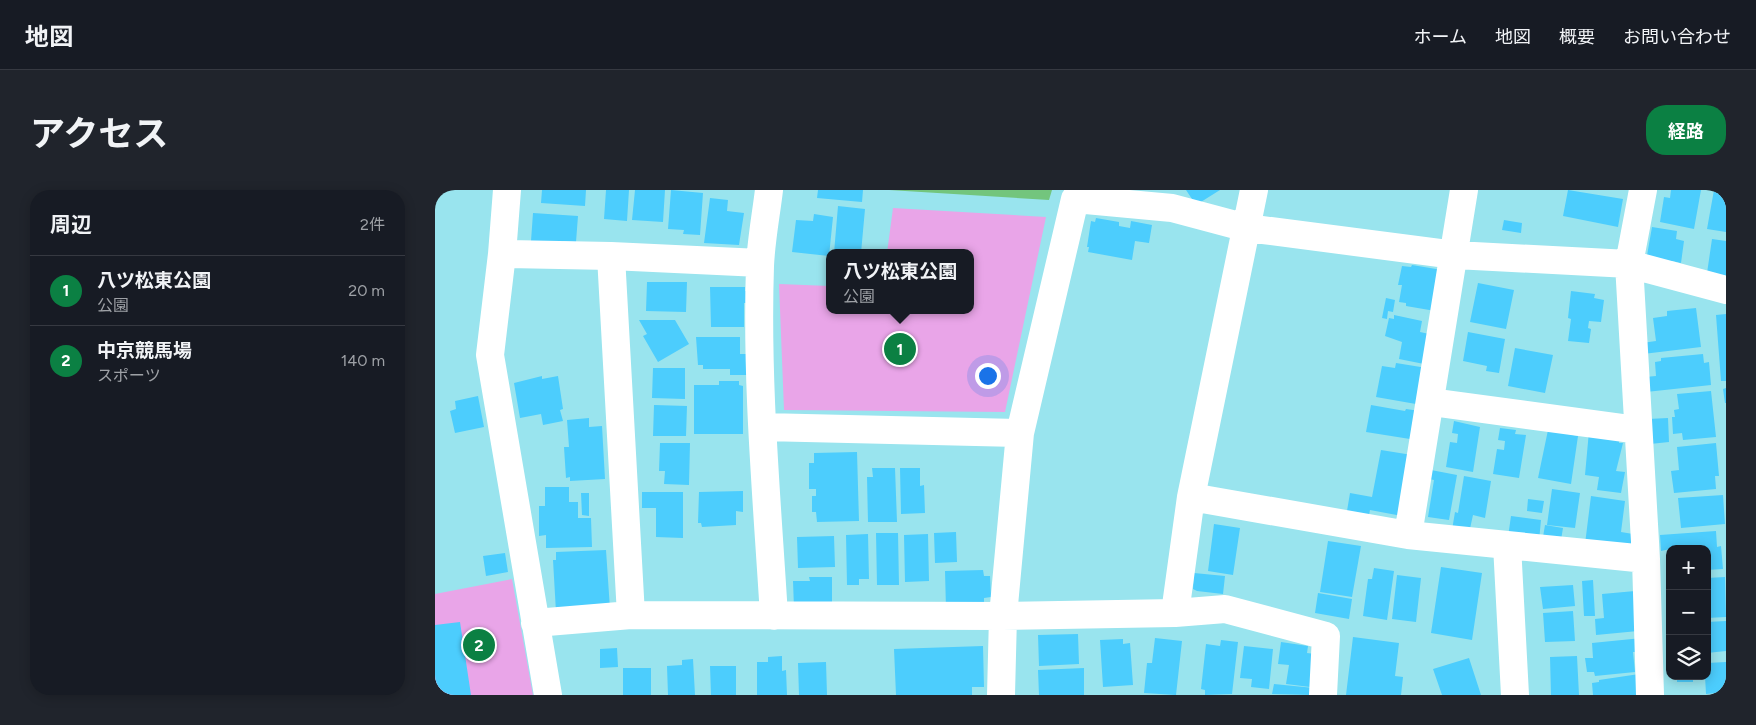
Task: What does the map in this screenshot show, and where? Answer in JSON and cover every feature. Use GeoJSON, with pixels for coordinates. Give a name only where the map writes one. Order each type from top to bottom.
{"type":"FeatureCollection","features":[{"type":"Feature","properties":{"kind":"street"},"geometry":{"type":"LineString","coordinates":[[507,190],[502,254],[490,355],[548,695]]}},
{"type":"Feature","properties":{"kind":"street"},"geometry":{"type":"LineString","coordinates":[[769,190],[760,263],[763,427],[774,616]]}},
{"type":"Feature","properties":{"kind":"street"},"geometry":{"type":"LineString","coordinates":[[1175,613],[1191,496],[1254,190]]}},
{"type":"Feature","properties":{"kind":"street"},"geometry":{"type":"LineString","coordinates":[[1409,535],[1465,190]]}},
{"type":"Feature","properties":{"kind":"street"},"geometry":{"type":"LineString","coordinates":[[1643,190],[1629,264],[1646,559],[1650,695]]}},
{"type":"Feature","properties":{"kind":"street"},"geometry":{"type":"LineString","coordinates":[[1001,695],[1003,616],[1020,433],[1075,199],[1167,199],[1247,228],[1455,255],[1629,264],[1726,290]]}},
{"type":"Feature","properties":{"kind":"street"},"geometry":{"type":"LineString","coordinates":[[502,254],[611,256],[760,263]]}},
{"type":"Feature","properties":{"kind":"street"},"geometry":{"type":"LineString","coordinates":[[611,256],[631,615]]}},
{"type":"Feature","properties":{"kind":"street"},"geometry":{"type":"LineString","coordinates":[[1431,402],[1638,430]]}},
{"type":"Feature","properties":{"kind":"street"},"geometry":{"type":"LineString","coordinates":[[763,427],[1020,433]]}},
{"type":"Feature","properties":{"kind":"street"},"geometry":{"type":"LineString","coordinates":[[1191,496],[1409,535],[1646,559]]}},
{"type":"Feature","properties":{"kind":"street"},"geometry":{"type":"LineString","coordinates":[[1507,545],[1515,695]]}},
{"type":"Feature","properties":{"kind":"street"},"geometry":{"type":"LineString","coordinates":[[535,623],[631,615],[1003,616],[1175,613],[1225,609],[1326,636],[1323,695]]}},
{"type":"Feature","properties":{"kind":"shaded area"},"geometry":{"type":"Polygon","coordinates":[[[889,190],[1052,190],[1049,200],[889,190]]]}},
{"type":"Feature","properties":{"kind":"shaded area"},"geometry":{"type":"Polygon","coordinates":[[[893,208],[1046,217],[1005,412],[784,410],[779,284],[826,286],[826,314],[974,314],[974,249],[888,249],[893,208]]]}},
{"type":"Feature","properties":{"kind":"shaded area"},"geometry":{"type":"Polygon","coordinates":[[[512,579],[533,695],[435,695],[435,594],[512,579]]]}},
{"type":"Feature","properties":{"kind":"building"},"geometry":{"type":"Polygon","coordinates":[[[542,190],[586,190],[585,206],[541,203],[542,190]]]}},
{"type":"Feature","properties":{"kind":"building"},"geometry":{"type":"Polygon","coordinates":[[[606,190],[629,190],[627,221],[604,219],[606,190]]]}},
{"type":"Feature","properties":{"kind":"building"},"geometry":{"type":"Polygon","coordinates":[[[635,190],[665,190],[663,222],[632,220],[635,190]]]}},
{"type":"Feature","properties":{"kind":"building"},"geometry":{"type":"Polygon","coordinates":[[[671,190],[703,193],[700,235],[683,234],[684,230],[668,229],[671,190]]]}},
{"type":"Feature","properties":{"kind":"building"},"geometry":{"type":"Polygon","coordinates":[[[818,190],[863,190],[862,202],[817,198],[818,190]]]}},
{"type":"Feature","properties":{"kind":"building"},"geometry":{"type":"Polygon","coordinates":[[[1186,190],[1220,190],[1196,205],[1186,190]]]}},
{"type":"Feature","properties":{"kind":"building"},"geometry":{"type":"Polygon","coordinates":[[[1568,190],[1623,199],[1618,227],[1563,216],[1568,190]]]}},
{"type":"Feature","properties":{"kind":"building"},"geometry":{"type":"Polygon","coordinates":[[[1671,190],[1701,190],[1694,229],[1660,222],[1664,197],[1670,198],[1671,190]]]}},
{"type":"Feature","properties":{"kind":"building"},"geometry":{"type":"Polygon","coordinates":[[[1714,190],[1726,190],[1726,232],[1707,229],[1714,190]]]}},
{"type":"Feature","properties":{"kind":"building"},"geometry":{"type":"Polygon","coordinates":[[[710,198],[728,200],[727,211],[744,213],[739,245],[704,243],[710,198]]]}},
{"type":"Feature","properties":{"kind":"building"},"geometry":{"type":"Polygon","coordinates":[[[838,206],[865,209],[861,249],[834,249],[838,206]]]}},
{"type":"Feature","properties":{"kind":"building"},"geometry":{"type":"Polygon","coordinates":[[[533,213],[578,216],[576,242],[563,241],[563,244],[531,241],[533,213]]]}},
{"type":"Feature","properties":{"kind":"building"},"geometry":{"type":"Polygon","coordinates":[[[814,214],[833,217],[830,249],[826,249],[826,256],[792,252],[796,220],[813,221],[814,214]]]}},
{"type":"Feature","properties":{"kind":"building"},"geometry":{"type":"Polygon","coordinates":[[[1096,218],[1119,222],[1119,226],[1130,228],[1131,221],[1152,225],[1149,243],[1135,241],[1132,260],[1088,252],[1091,221],[1095,222],[1096,218]]]}},
{"type":"Feature","properties":{"kind":"building"},"geometry":{"type":"Polygon","coordinates":[[[1504,220],[1522,223],[1521,233],[1502,230],[1504,220]]]}},
{"type":"Feature","properties":{"kind":"building"},"geometry":{"type":"Polygon","coordinates":[[[1652,227],[1677,231],[1676,239],[1684,241],[1681,263],[1672,261],[1670,272],[1645,267],[1652,227]]]}},
{"type":"Feature","properties":{"kind":"building"},"geometry":{"type":"Polygon","coordinates":[[[1712,239],[1726,241],[1726,283],[1706,280],[1712,239]]]}},
{"type":"Feature","properties":{"kind":"building"},"geometry":{"type":"Polygon","coordinates":[[[1412,265],[1442,270],[1441,312],[1406,306],[1406,303],[1399,302],[1402,285],[1398,285],[1402,266],[1411,267],[1412,265]]]}},
{"type":"Feature","properties":{"kind":"building"},"geometry":{"type":"Polygon","coordinates":[[[647,282],[687,282],[686,312],[646,311],[647,282]]]}},
{"type":"Feature","properties":{"kind":"building"},"geometry":{"type":"Polygon","coordinates":[[[1478,283],[1514,290],[1506,329],[1470,322],[1478,283]]]}},
{"type":"Feature","properties":{"kind":"building"},"geometry":{"type":"Polygon","coordinates":[[[710,287],[745,287],[747,303],[744,303],[744,327],[711,327],[710,287]]]}},
{"type":"Feature","properties":{"kind":"building"},"geometry":{"type":"Polygon","coordinates":[[[1571,291],[1595,294],[1594,298],[1604,300],[1601,322],[1589,321],[1588,328],[1591,329],[1589,343],[1568,341],[1571,319],[1568,318],[1571,291]]]}},
{"type":"Feature","properties":{"kind":"building"},"geometry":{"type":"Polygon","coordinates":[[[1386,298],[1395,300],[1393,312],[1388,311],[1387,319],[1382,318],[1386,298]]]}},
{"type":"Feature","properties":{"kind":"building"},"geometry":{"type":"Polygon","coordinates":[[[1696,308],[1701,347],[1643,354],[1642,343],[1656,341],[1653,318],[1667,316],[1667,311],[1696,308]]]}},
{"type":"Feature","properties":{"kind":"building"},"geometry":{"type":"Polygon","coordinates":[[[1726,314],[1726,381],[1721,381],[1716,315],[1726,314]]]}},
{"type":"Feature","properties":{"kind":"building"},"geometry":{"type":"Polygon","coordinates":[[[1394,315],[1422,321],[1420,332],[1434,335],[1429,365],[1399,359],[1402,342],[1385,336],[1389,318],[1394,319],[1394,315]]]}},
{"type":"Feature","properties":{"kind":"building"},"geometry":{"type":"Polygon","coordinates":[[[639,320],[675,320],[689,344],[658,362],[643,336],[647,334],[639,320]]]}},
{"type":"Feature","properties":{"kind":"building"},"geometry":{"type":"Polygon","coordinates":[[[1468,332],[1505,339],[1499,373],[1486,371],[1487,366],[1463,361],[1468,332]]]}},
{"type":"Feature","properties":{"kind":"building"},"geometry":{"type":"Polygon","coordinates":[[[696,337],[740,337],[740,354],[748,354],[748,375],[730,375],[730,369],[703,369],[703,365],[698,365],[696,337]]]}},
{"type":"Feature","properties":{"kind":"building"},"geometry":{"type":"Polygon","coordinates":[[[1515,348],[1553,355],[1545,393],[1508,386],[1515,348]]]}},
{"type":"Feature","properties":{"kind":"building"},"geometry":{"type":"Polygon","coordinates":[[[1703,354],[1704,363],[1709,362],[1711,385],[1646,392],[1645,377],[1656,376],[1655,362],[1661,361],[1661,358],[1703,354]]]}},
{"type":"Feature","properties":{"kind":"building"},"geometry":{"type":"Polygon","coordinates":[[[1396,363],[1433,369],[1416,404],[1376,397],[1382,366],[1395,368],[1396,363]]]}},
{"type":"Feature","properties":{"kind":"building"},"geometry":{"type":"Polygon","coordinates":[[[653,368],[685,368],[685,399],[652,398],[653,368]]]}},
{"type":"Feature","properties":{"kind":"building"},"geometry":{"type":"Polygon","coordinates":[[[542,376],[542,379],[558,376],[563,409],[560,410],[563,421],[543,425],[541,414],[520,418],[514,383],[542,376]]]}},
{"type":"Feature","properties":{"kind":"building"},"geometry":{"type":"Polygon","coordinates":[[[719,381],[739,381],[739,385],[743,386],[743,434],[694,434],[694,385],[719,385],[719,381]]]}},
{"type":"Feature","properties":{"kind":"building"},"geometry":{"type":"Polygon","coordinates":[[[1726,388],[1726,403],[1725,403],[1723,389],[1726,388]]]}},
{"type":"Feature","properties":{"kind":"building"},"geometry":{"type":"Polygon","coordinates":[[[1711,391],[1716,437],[1683,440],[1682,433],[1673,434],[1672,417],[1675,417],[1674,410],[1679,409],[1677,394],[1711,391]]]}},
{"type":"Feature","properties":{"kind":"building"},"geometry":{"type":"Polygon","coordinates":[[[478,396],[484,427],[455,433],[450,411],[456,409],[455,401],[478,396]]]}},
{"type":"Feature","properties":{"kind":"building"},"geometry":{"type":"Polygon","coordinates":[[[654,405],[687,406],[686,436],[653,436],[654,405]]]}},
{"type":"Feature","properties":{"kind":"building"},"geometry":{"type":"Polygon","coordinates":[[[1371,405],[1405,411],[1406,409],[1420,411],[1410,439],[1366,432],[1371,405]]]}},
{"type":"Feature","properties":{"kind":"building"},"geometry":{"type":"Polygon","coordinates":[[[589,418],[589,427],[602,426],[605,479],[570,481],[570,477],[566,478],[564,447],[569,447],[567,420],[589,418]]]}},
{"type":"Feature","properties":{"kind":"building"},"geometry":{"type":"Polygon","coordinates":[[[1668,418],[1669,442],[1650,444],[1648,419],[1668,418]]]}},
{"type":"Feature","properties":{"kind":"building"},"geometry":{"type":"Polygon","coordinates":[[[1454,421],[1480,427],[1473,472],[1446,467],[1450,442],[1457,443],[1458,434],[1452,433],[1454,421]]]}},
{"type":"Feature","properties":{"kind":"building"},"geometry":{"type":"Polygon","coordinates":[[[1500,428],[1516,430],[1515,434],[1526,435],[1519,478],[1493,474],[1497,449],[1504,450],[1505,441],[1498,440],[1500,428]]]}},
{"type":"Feature","properties":{"kind":"building"},"geometry":{"type":"Polygon","coordinates":[[[1548,430],[1578,436],[1571,484],[1538,478],[1548,430]]]}},
{"type":"Feature","properties":{"kind":"building"},"geometry":{"type":"Polygon","coordinates":[[[1589,431],[1620,435],[1619,443],[1623,443],[1616,471],[1625,472],[1621,493],[1597,490],[1599,477],[1585,475],[1589,431]]]}},
{"type":"Feature","properties":{"kind":"building"},"geometry":{"type":"Polygon","coordinates":[[[660,443],[690,443],[689,485],[664,484],[665,471],[659,471],[660,443]]]}},
{"type":"Feature","properties":{"kind":"building"},"geometry":{"type":"Polygon","coordinates":[[[1716,443],[1719,476],[1715,476],[1716,489],[1674,493],[1671,471],[1679,470],[1677,447],[1716,443]]]}},
{"type":"Feature","properties":{"kind":"building"},"geometry":{"type":"Polygon","coordinates":[[[1381,450],[1412,455],[1402,516],[1370,510],[1369,515],[1347,511],[1350,493],[1372,497],[1381,450]]]}},
{"type":"Feature","properties":{"kind":"building"},"geometry":{"type":"Polygon","coordinates":[[[857,452],[859,521],[817,522],[816,512],[812,512],[812,496],[816,496],[816,489],[809,489],[809,463],[814,463],[814,453],[857,452]]]}},
{"type":"Feature","properties":{"kind":"building"},"geometry":{"type":"Polygon","coordinates":[[[872,468],[895,468],[897,522],[868,522],[867,477],[873,477],[872,468]]]}},
{"type":"Feature","properties":{"kind":"building"},"geometry":{"type":"Polygon","coordinates":[[[900,468],[920,468],[920,486],[924,485],[925,513],[901,514],[900,468]]]}},
{"type":"Feature","properties":{"kind":"building"},"geometry":{"type":"Polygon","coordinates":[[[1431,470],[1457,475],[1449,520],[1428,517],[1434,480],[1429,479],[1431,470]]]}},
{"type":"Feature","properties":{"kind":"building"},"geometry":{"type":"Polygon","coordinates":[[[1464,476],[1491,481],[1485,518],[1473,515],[1469,533],[1452,530],[1455,512],[1458,513],[1464,476]]]}},
{"type":"Feature","properties":{"kind":"building"},"geometry":{"type":"Polygon","coordinates":[[[545,487],[569,487],[569,502],[578,502],[578,518],[591,518],[592,547],[546,548],[546,535],[539,536],[539,506],[545,506],[545,487]]]}},
{"type":"Feature","properties":{"kind":"building"},"geometry":{"type":"Polygon","coordinates":[[[1552,489],[1580,493],[1575,528],[1547,525],[1552,489]]]}},
{"type":"Feature","properties":{"kind":"building"},"geometry":{"type":"Polygon","coordinates":[[[743,491],[743,512],[736,511],[736,525],[702,527],[701,523],[698,523],[699,492],[743,491]]]}},
{"type":"Feature","properties":{"kind":"building"},"geometry":{"type":"Polygon","coordinates":[[[642,492],[683,492],[683,538],[656,537],[656,508],[642,508],[642,492]]]}},
{"type":"Feature","properties":{"kind":"building"},"geometry":{"type":"Polygon","coordinates":[[[581,493],[589,493],[589,516],[582,515],[581,493]]]}},
{"type":"Feature","properties":{"kind":"building"},"geometry":{"type":"Polygon","coordinates":[[[1723,495],[1725,524],[1681,528],[1678,498],[1723,495]]]}},
{"type":"Feature","properties":{"kind":"building"},"geometry":{"type":"Polygon","coordinates":[[[1591,496],[1625,501],[1621,532],[1633,534],[1635,550],[1585,544],[1591,496]]]}},
{"type":"Feature","properties":{"kind":"building"},"geometry":{"type":"Polygon","coordinates":[[[1528,499],[1544,501],[1542,513],[1527,511],[1528,499]]]}},
{"type":"Feature","properties":{"kind":"building"},"geometry":{"type":"Polygon","coordinates":[[[1511,516],[1541,520],[1539,541],[1508,537],[1511,516]]]}},
{"type":"Feature","properties":{"kind":"building"},"geometry":{"type":"Polygon","coordinates":[[[1214,524],[1240,528],[1233,575],[1208,571],[1214,524]]]}},
{"type":"Feature","properties":{"kind":"building"},"geometry":{"type":"Polygon","coordinates":[[[1545,525],[1563,528],[1560,546],[1542,543],[1545,525]]]}},
{"type":"Feature","properties":{"kind":"building"},"geometry":{"type":"Polygon","coordinates":[[[1716,531],[1717,547],[1721,546],[1723,569],[1711,570],[1711,545],[1666,545],[1666,550],[1661,551],[1660,535],[1716,531]]]}},
{"type":"Feature","properties":{"kind":"building"},"geometry":{"type":"Polygon","coordinates":[[[956,532],[957,562],[935,563],[934,533],[956,532]]]}},
{"type":"Feature","properties":{"kind":"building"},"geometry":{"type":"Polygon","coordinates":[[[876,533],[898,533],[899,585],[877,585],[876,533]]]}},
{"type":"Feature","properties":{"kind":"building"},"geometry":{"type":"Polygon","coordinates":[[[868,534],[869,579],[859,579],[859,585],[847,585],[846,535],[868,534]]]}},
{"type":"Feature","properties":{"kind":"building"},"geometry":{"type":"Polygon","coordinates":[[[928,534],[929,581],[905,582],[904,535],[928,534]]]}},
{"type":"Feature","properties":{"kind":"building"},"geometry":{"type":"Polygon","coordinates":[[[834,536],[835,567],[798,568],[797,537],[834,536]]]}},
{"type":"Feature","properties":{"kind":"building"},"geometry":{"type":"Polygon","coordinates":[[[1328,541],[1361,546],[1352,597],[1320,592],[1328,541]]]}},
{"type":"Feature","properties":{"kind":"building"},"geometry":{"type":"Polygon","coordinates":[[[606,550],[610,609],[556,612],[553,560],[556,560],[556,552],[606,550]]]}},
{"type":"Feature","properties":{"kind":"building"},"geometry":{"type":"Polygon","coordinates":[[[505,553],[508,572],[486,576],[483,556],[505,553]]]}},
{"type":"Feature","properties":{"kind":"building"},"geometry":{"type":"Polygon","coordinates":[[[1441,567],[1482,573],[1472,640],[1431,633],[1441,567]]]}},
{"type":"Feature","properties":{"kind":"building"},"geometry":{"type":"Polygon","coordinates":[[[1374,568],[1394,571],[1387,620],[1363,616],[1368,579],[1372,579],[1374,568]]]}},
{"type":"Feature","properties":{"kind":"building"},"geometry":{"type":"Polygon","coordinates":[[[983,570],[984,576],[990,576],[991,597],[984,598],[984,608],[946,609],[945,571],[983,570]]]}},
{"type":"Feature","properties":{"kind":"building"},"geometry":{"type":"Polygon","coordinates":[[[1194,573],[1225,576],[1223,594],[1193,589],[1194,573]]]}},
{"type":"Feature","properties":{"kind":"building"},"geometry":{"type":"Polygon","coordinates":[[[1397,575],[1421,578],[1416,622],[1392,619],[1397,575]]]}},
{"type":"Feature","properties":{"kind":"building"},"geometry":{"type":"Polygon","coordinates":[[[809,577],[832,577],[832,612],[794,608],[793,581],[810,581],[809,577]]]}},
{"type":"Feature","properties":{"kind":"building"},"geometry":{"type":"Polygon","coordinates":[[[1725,577],[1726,617],[1711,618],[1711,578],[1725,577]]]}},
{"type":"Feature","properties":{"kind":"building"},"geometry":{"type":"Polygon","coordinates":[[[1593,580],[1595,616],[1584,616],[1582,581],[1593,580]]]}},
{"type":"Feature","properties":{"kind":"building"},"geometry":{"type":"Polygon","coordinates":[[[1573,585],[1575,606],[1543,609],[1540,587],[1573,585]]]}},
{"type":"Feature","properties":{"kind":"building"},"geometry":{"type":"Polygon","coordinates":[[[1635,591],[1638,631],[1596,635],[1595,619],[1604,618],[1602,594],[1635,591]]]}},
{"type":"Feature","properties":{"kind":"building"},"geometry":{"type":"Polygon","coordinates":[[[1318,593],[1352,599],[1349,619],[1315,613],[1318,593]]]}},
{"type":"Feature","properties":{"kind":"building"},"geometry":{"type":"Polygon","coordinates":[[[1573,611],[1575,641],[1545,642],[1543,613],[1573,611]]]}},
{"type":"Feature","properties":{"kind":"building"},"geometry":{"type":"Polygon","coordinates":[[[1726,621],[1726,651],[1711,653],[1711,622],[1726,621]]]}},
{"type":"Feature","properties":{"kind":"building"},"geometry":{"type":"Polygon","coordinates":[[[460,622],[471,695],[435,695],[435,625],[460,622]]]}},
{"type":"Feature","properties":{"kind":"building"},"geometry":{"type":"Polygon","coordinates":[[[1078,634],[1079,664],[1039,666],[1038,635],[1078,634]]]}},
{"type":"Feature","properties":{"kind":"building"},"geometry":{"type":"Polygon","coordinates":[[[1353,637],[1399,643],[1395,676],[1403,677],[1401,695],[1346,695],[1353,637]]]}},
{"type":"Feature","properties":{"kind":"building"},"geometry":{"type":"Polygon","coordinates":[[[1155,638],[1182,641],[1176,695],[1144,693],[1147,663],[1152,663],[1155,638]]]}},
{"type":"Feature","properties":{"kind":"building"},"geometry":{"type":"Polygon","coordinates":[[[1642,638],[1643,652],[1633,652],[1635,672],[1595,676],[1594,672],[1587,672],[1585,658],[1593,658],[1592,643],[1642,638]]]}},
{"type":"Feature","properties":{"kind":"building"},"geometry":{"type":"Polygon","coordinates":[[[1123,639],[1123,644],[1130,643],[1133,685],[1103,687],[1100,640],[1123,639]]]}},
{"type":"Feature","properties":{"kind":"building"},"geometry":{"type":"Polygon","coordinates":[[[1221,640],[1238,642],[1232,694],[1205,695],[1205,690],[1201,689],[1206,644],[1220,646],[1221,640]]]}},
{"type":"Feature","properties":{"kind":"building"},"geometry":{"type":"Polygon","coordinates":[[[1281,642],[1308,646],[1307,653],[1315,654],[1310,687],[1286,684],[1289,665],[1278,664],[1281,642]]]}},
{"type":"Feature","properties":{"kind":"building"},"geometry":{"type":"Polygon","coordinates":[[[983,646],[984,687],[972,687],[972,695],[896,695],[894,649],[983,646]]]}},
{"type":"Feature","properties":{"kind":"building"},"geometry":{"type":"Polygon","coordinates":[[[1244,646],[1273,649],[1269,689],[1251,687],[1252,679],[1240,678],[1244,646]]]}},
{"type":"Feature","properties":{"kind":"building"},"geometry":{"type":"Polygon","coordinates":[[[617,648],[618,667],[600,668],[600,649],[617,648]]]}},
{"type":"Feature","properties":{"kind":"building"},"geometry":{"type":"Polygon","coordinates":[[[782,656],[782,671],[786,670],[787,695],[757,695],[757,662],[768,662],[768,657],[782,656]]]}},
{"type":"Feature","properties":{"kind":"building"},"geometry":{"type":"Polygon","coordinates":[[[1577,656],[1579,695],[1551,695],[1550,657],[1577,656]]]}},
{"type":"Feature","properties":{"kind":"building"},"geometry":{"type":"Polygon","coordinates":[[[1469,658],[1481,695],[1442,695],[1433,669],[1469,658]]]}},
{"type":"Feature","properties":{"kind":"building"},"geometry":{"type":"Polygon","coordinates":[[[693,659],[695,695],[668,695],[667,666],[682,665],[682,660],[693,659]]]}},
{"type":"Feature","properties":{"kind":"building"},"geometry":{"type":"Polygon","coordinates":[[[826,662],[827,695],[799,695],[798,663],[826,662]]]}},
{"type":"Feature","properties":{"kind":"building"},"geometry":{"type":"Polygon","coordinates":[[[1726,662],[1726,692],[1706,694],[1705,680],[1711,680],[1711,663],[1726,662]]]}},
{"type":"Feature","properties":{"kind":"building"},"geometry":{"type":"Polygon","coordinates":[[[710,666],[736,666],[736,695],[711,695],[710,666]]]}},
{"type":"Feature","properties":{"kind":"building"},"geometry":{"type":"Polygon","coordinates":[[[623,668],[651,668],[651,695],[623,695],[623,668]]]}},
{"type":"Feature","properties":{"kind":"building"},"geometry":{"type":"Polygon","coordinates":[[[1084,668],[1084,695],[1039,695],[1038,670],[1084,668]]]}},
{"type":"Feature","properties":{"kind":"building"},"geometry":{"type":"Polygon","coordinates":[[[1646,673],[1641,695],[1593,695],[1592,683],[1599,682],[1599,680],[1646,673]]]}},
{"type":"Feature","properties":{"kind":"building"},"geometry":{"type":"Polygon","coordinates":[[[1677,680],[1693,680],[1693,682],[1677,682],[1677,680]]]}},
{"type":"Feature","properties":{"kind":"building"},"geometry":{"type":"Polygon","coordinates":[[[1274,684],[1314,688],[1313,695],[1272,694],[1274,684]]]}},
{"type":"Feature","properties":{"kind":"place","name":"八ツ松東公園"},"geometry":{"type":"Point","coordinates":[900,349]}},
{"type":"Feature","properties":{"kind":"place","name":"中京競馬場"},"geometry":{"type":"Point","coordinates":[479,645]}}]}
